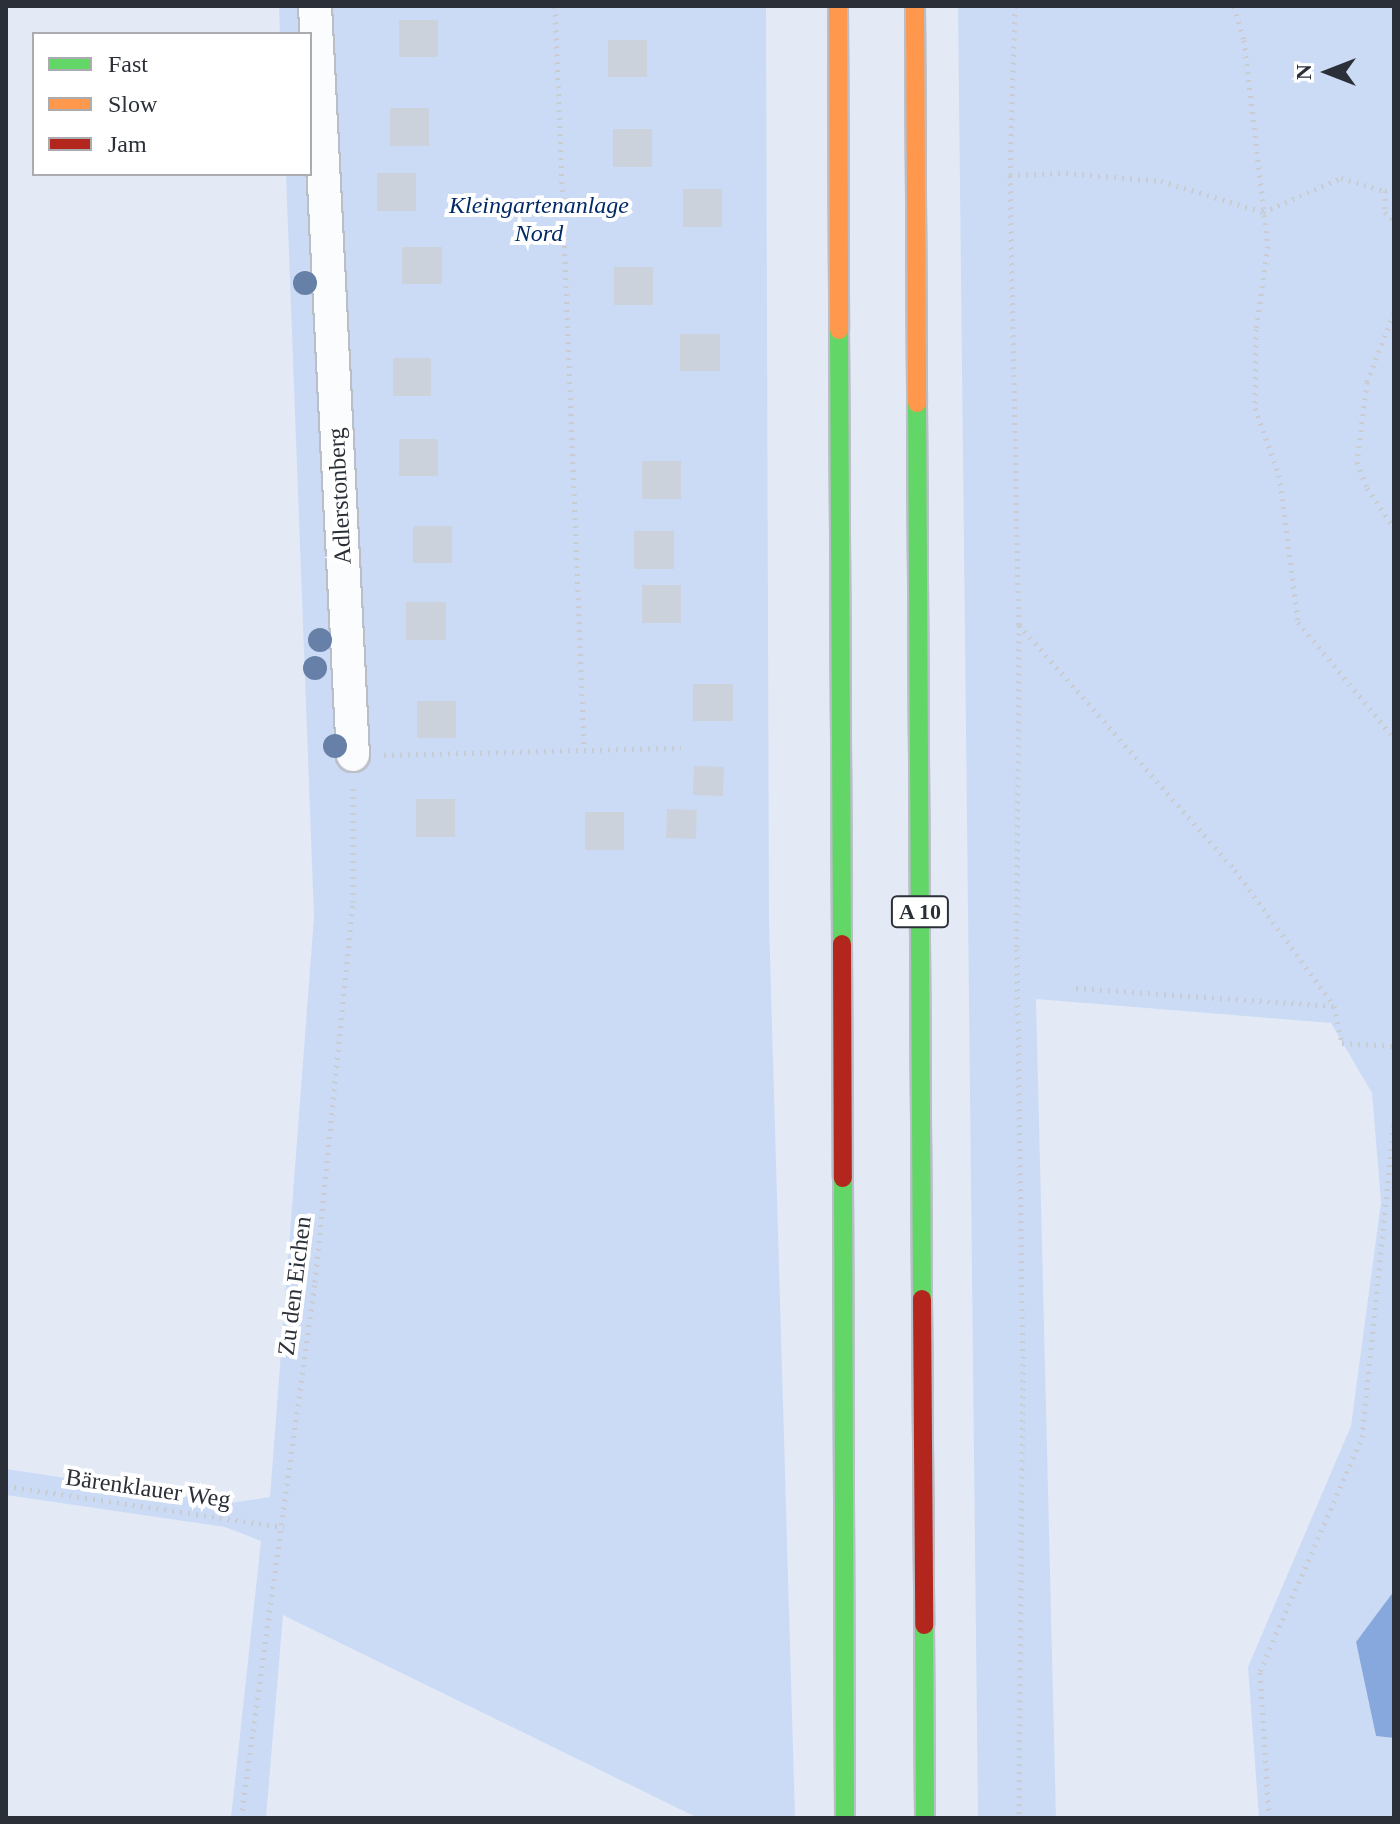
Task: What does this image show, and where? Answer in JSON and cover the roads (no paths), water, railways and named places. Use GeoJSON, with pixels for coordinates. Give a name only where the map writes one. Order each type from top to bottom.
{"type":"FeatureCollection","features":[{"type":"Feature","properties":{"kind":"highway"},"geometry":{"type":"LineString","coordinates":[[838,6],[845,1818]]}},
{"type":"Feature","properties":{"kind":"highway","name":"A 10"},"geometry":{"type":"LineString","coordinates":[[915,6],[925,1818]]}},
{"type":"Feature","properties":{"kind":"street","name":"Adlerstonberg"},"geometry":{"type":"LineString","coordinates":[[315,6],[353,755]]}},
{"type":"Feature","properties":{"kind":"water"},"geometry":{"type":"Polygon","coordinates":[[[1394,1591],[1394,1738],[1376,1736],[1356,1642],[1394,1591]]]}},
{"type":"Feature","properties":{"kind":"park label","name":"Kleingartenanlage Nord"},"geometry":{"type":"Point","coordinates":[539,220]}}]}
